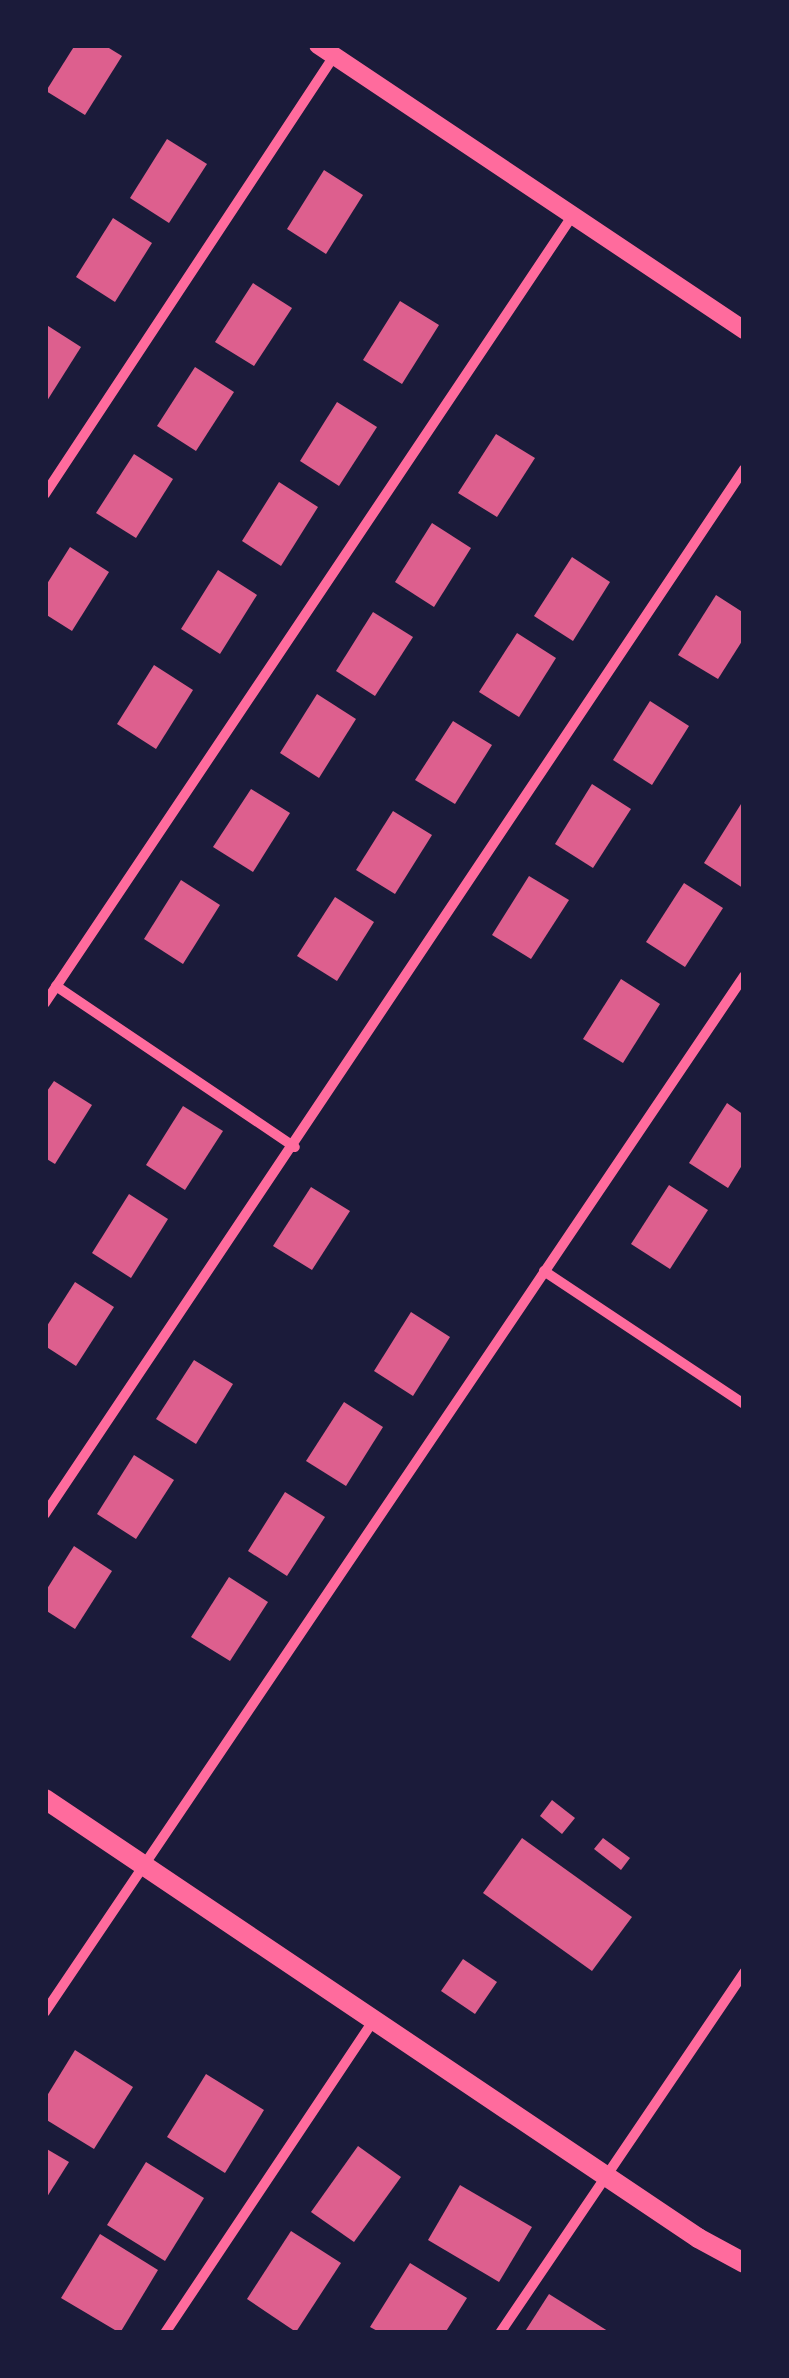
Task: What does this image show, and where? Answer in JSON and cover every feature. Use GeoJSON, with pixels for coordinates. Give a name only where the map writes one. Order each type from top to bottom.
{"type":"FeatureCollection","features":[{"type":"Feature","properties":{"kind":"main road"},"geometry":{"type":"LineString","coordinates":[[45,1799],[744,2263]]}},
{"type":"Feature","properties":{"kind":"street"},"geometry":{"type":"LineString","coordinates":[[318,45],[744,330]]}},
{"type":"Feature","properties":{"kind":"street"},"geometry":{"type":"LineString","coordinates":[[45,494],[334,56]]}},
{"type":"Feature","properties":{"kind":"street"},"geometry":{"type":"LineString","coordinates":[[45,1003],[574,214]]}},
{"type":"Feature","properties":{"kind":"street"},"geometry":{"type":"LineString","coordinates":[[45,1514],[295,1147],[744,469]]}},
{"type":"Feature","properties":{"kind":"street"},"geometry":{"type":"LineString","coordinates":[[45,2012],[744,976]]}},
{"type":"Feature","properties":{"kind":"street"},"geometry":{"type":"LineString","coordinates":[[56,986],[295,1147]]}},
{"type":"Feature","properties":{"kind":"street"},"geometry":{"type":"LineString","coordinates":[[544,1271],[744,1404]]}},
{"type":"Feature","properties":{"kind":"street"},"geometry":{"type":"LineString","coordinates":[[500,2333],[744,1972]]}},
{"type":"Feature","properties":{"kind":"street"},"geometry":{"type":"LineString","coordinates":[[165,2333],[374,2020]]}},
{"type":"Feature","properties":{"kind":"building"},"geometry":{"type":"Polygon","coordinates":[[[75,45],[104,45],[122,56],[85,115],[46,91],[75,45]]]}},
{"type":"Feature","properties":{"kind":"building"},"geometry":{"type":"Polygon","coordinates":[[[167,139],[207,164],[169,223],[130,198],[167,139]]]}},
{"type":"Feature","properties":{"kind":"building"},"geometry":{"type":"Polygon","coordinates":[[[324,170],[363,195],[326,254],[287,229],[324,170]]]}},
{"type":"Feature","properties":{"kind":"building"},"geometry":{"type":"Polygon","coordinates":[[[113,218],[152,243],[115,302],[76,277],[113,218]]]}},
{"type":"Feature","properties":{"kind":"building"},"geometry":{"type":"Polygon","coordinates":[[[253,283],[292,308],[254,366],[215,342],[253,283]]]}},
{"type":"Feature","properties":{"kind":"building"},"geometry":{"type":"Polygon","coordinates":[[[400,301],[439,325],[402,384],[363,360],[400,301]]]}},
{"type":"Feature","properties":{"kind":"building"},"geometry":{"type":"Polygon","coordinates":[[[45,324],[81,347],[45,404],[45,324]]]}},
{"type":"Feature","properties":{"kind":"building"},"geometry":{"type":"Polygon","coordinates":[[[195,367],[234,392],[196,451],[157,426],[195,367]]]}},
{"type":"Feature","properties":{"kind":"building"},"geometry":{"type":"Polygon","coordinates":[[[337,402],[377,427],[339,486],[300,461],[337,402]]]}},
{"type":"Feature","properties":{"kind":"building"},"geometry":{"type":"Polygon","coordinates":[[[496,434],[535,458],[497,517],[458,493],[496,434]]]}},
{"type":"Feature","properties":{"kind":"building"},"geometry":{"type":"Polygon","coordinates":[[[134,454],[173,479],[136,538],[96,513],[134,454]]]}},
{"type":"Feature","properties":{"kind":"building"},"geometry":{"type":"Polygon","coordinates":[[[279,482],[318,507],[281,566],[242,541],[279,482]]]}},
{"type":"Feature","properties":{"kind":"building"},"geometry":{"type":"Polygon","coordinates":[[[432,523],[471,548],[434,607],[395,582],[432,523]]]}},
{"type":"Feature","properties":{"kind":"building"},"geometry":{"type":"Polygon","coordinates":[[[70,547],[109,572],[72,631],[45,614],[45,587],[70,547]]]}},
{"type":"Feature","properties":{"kind":"building"},"geometry":{"type":"Polygon","coordinates":[[[572,557],[610,582],[573,641],[534,616],[572,557]]]}},
{"type":"Feature","properties":{"kind":"building"},"geometry":{"type":"Polygon","coordinates":[[[218,570],[257,595],[220,654],[181,629],[218,570]]]}},
{"type":"Feature","properties":{"kind":"building"},"geometry":{"type":"Polygon","coordinates":[[[716,595],[744,613],[744,638],[718,679],[678,655],[716,595]]]}},
{"type":"Feature","properties":{"kind":"building"},"geometry":{"type":"Polygon","coordinates":[[[373,612],[413,637],[375,696],[336,671],[373,612]]]}},
{"type":"Feature","properties":{"kind":"building"},"geometry":{"type":"Polygon","coordinates":[[[517,633],[556,658],[519,717],[479,692],[517,633]]]}},
{"type":"Feature","properties":{"kind":"building"},"geometry":{"type":"Polygon","coordinates":[[[154,665],[193,690],[156,749],[117,724],[154,665]]]}},
{"type":"Feature","properties":{"kind":"building"},"geometry":{"type":"Polygon","coordinates":[[[317,694],[356,719],[319,778],[280,753],[317,694]]]}},
{"type":"Feature","properties":{"kind":"building"},"geometry":{"type":"Polygon","coordinates":[[[650,701],[689,726],[652,785],[613,760],[650,701]]]}},
{"type":"Feature","properties":{"kind":"building"},"geometry":{"type":"Polygon","coordinates":[[[453,721],[492,745],[455,804],[415,780],[453,721]]]}},
{"type":"Feature","properties":{"kind":"building"},"geometry":{"type":"Polygon","coordinates":[[[592,784],[631,809],[593,868],[555,844],[592,784]]]}},
{"type":"Feature","properties":{"kind":"building"},"geometry":{"type":"Polygon","coordinates":[[[251,789],[290,813],[253,872],[213,847],[251,789]]]}},
{"type":"Feature","properties":{"kind":"building"},"geometry":{"type":"Polygon","coordinates":[[[741,804],[744,806],[743,888],[704,863],[741,804]]]}},
{"type":"Feature","properties":{"kind":"building"},"geometry":{"type":"Polygon","coordinates":[[[393,811],[432,835],[395,894],[356,870],[393,811]]]}},
{"type":"Feature","properties":{"kind":"building"},"geometry":{"type":"Polygon","coordinates":[[[529,876],[569,900],[531,959],[492,935],[529,876]]]}},
{"type":"Feature","properties":{"kind":"building"},"geometry":{"type":"Polygon","coordinates":[[[181,880],[220,905],[183,964],[144,939],[181,880]]]}},
{"type":"Feature","properties":{"kind":"building"},"geometry":{"type":"Polygon","coordinates":[[[684,883],[723,908],[685,967],[646,942],[684,883]]]}},
{"type":"Feature","properties":{"kind":"building"},"geometry":{"type":"Polygon","coordinates":[[[335,897],[374,922],[337,981],[297,956],[335,897]]]}},
{"type":"Feature","properties":{"kind":"building"},"geometry":{"type":"Polygon","coordinates":[[[621,979],[660,1004],[623,1063],[583,1039],[621,979]]]}},
{"type":"Feature","properties":{"kind":"building"},"geometry":{"type":"Polygon","coordinates":[[[54,1081],[92,1105],[55,1164],[45,1158],[45,1094],[54,1081]]]}},
{"type":"Feature","properties":{"kind":"building"},"geometry":{"type":"Polygon","coordinates":[[[727,1103],[744,1115],[744,1162],[728,1188],[689,1163],[727,1103]]]}},
{"type":"Feature","properties":{"kind":"building"},"geometry":{"type":"Polygon","coordinates":[[[183,1106],[223,1131],[185,1190],[146,1165],[183,1106]]]}},
{"type":"Feature","properties":{"kind":"building"},"geometry":{"type":"Polygon","coordinates":[[[669,1185],[708,1210],[670,1269],[631,1244],[669,1185]]]}},
{"type":"Feature","properties":{"kind":"building"},"geometry":{"type":"Polygon","coordinates":[[[311,1187],[350,1211],[312,1270],[273,1246],[311,1187]]]}},
{"type":"Feature","properties":{"kind":"building"},"geometry":{"type":"Polygon","coordinates":[[[129,1194],[168,1219],[131,1278],[92,1253],[129,1194]]]}},
{"type":"Feature","properties":{"kind":"building"},"geometry":{"type":"Polygon","coordinates":[[[75,1282],[114,1307],[76,1366],[45,1346],[45,1329],[75,1282]]]}},
{"type":"Feature","properties":{"kind":"building"},"geometry":{"type":"Polygon","coordinates":[[[411,1312],[450,1337],[413,1396],[374,1371],[411,1312]]]}},
{"type":"Feature","properties":{"kind":"building"},"geometry":{"type":"Polygon","coordinates":[[[194,1360],[233,1384],[196,1444],[156,1419],[194,1360]]]}},
{"type":"Feature","properties":{"kind":"building"},"geometry":{"type":"Polygon","coordinates":[[[344,1402],[383,1427],[346,1486],[306,1461],[344,1402]]]}},
{"type":"Feature","properties":{"kind":"building"},"geometry":{"type":"Polygon","coordinates":[[[134,1455],[174,1480],[136,1539],[97,1514],[134,1455]]]}},
{"type":"Feature","properties":{"kind":"building"},"geometry":{"type":"Polygon","coordinates":[[[285,1492],[325,1517],[287,1576],[248,1551],[285,1492]]]}},
{"type":"Feature","properties":{"kind":"building"},"geometry":{"type":"Polygon","coordinates":[[[74,1546],[112,1571],[75,1629],[45,1610],[45,1592],[74,1546]]]}},
{"type":"Feature","properties":{"kind":"building"},"geometry":{"type":"Polygon","coordinates":[[[229,1577],[268,1602],[230,1661],[191,1637],[229,1577]]]}},
{"type":"Feature","properties":{"kind":"building"},"geometry":{"type":"Polygon","coordinates":[[[552,1800],[575,1818],[562,1834],[540,1816],[552,1800]]]}},
{"type":"Feature","properties":{"kind":"building"},"geometry":{"type":"Polygon","coordinates":[[[522,1838],[632,1917],[592,1971],[483,1893],[522,1838]]]}},
{"type":"Feature","properties":{"kind":"building"},"geometry":{"type":"Polygon","coordinates":[[[603,1838],[630,1858],[621,1870],[594,1849],[603,1838]]]}},
{"type":"Feature","properties":{"kind":"building"},"geometry":{"type":"Polygon","coordinates":[[[463,1959],[497,1982],[475,2014],[441,1991],[463,1959]]]}},
{"type":"Feature","properties":{"kind":"building"},"geometry":{"type":"Polygon","coordinates":[[[75,2050],[133,2087],[94,2149],[45,2119],[45,2099],[75,2050]]]}},
{"type":"Feature","properties":{"kind":"building"},"geometry":{"type":"Polygon","coordinates":[[[206,2074],[264,2110],[225,2173],[167,2137],[206,2074]]]}},
{"type":"Feature","properties":{"kind":"building"},"geometry":{"type":"Polygon","coordinates":[[[358,2146],[401,2177],[354,2242],[311,2212],[358,2146]]]}},
{"type":"Feature","properties":{"kind":"building"},"geometry":{"type":"Polygon","coordinates":[[[45,2148],[69,2162],[45,2200],[45,2148]]]}},
{"type":"Feature","properties":{"kind":"building"},"geometry":{"type":"Polygon","coordinates":[[[146,2162],[204,2198],[165,2261],[107,2225],[146,2162]]]}},
{"type":"Feature","properties":{"kind":"building"},"geometry":{"type":"Polygon","coordinates":[[[460,2185],[532,2227],[499,2282],[428,2240],[460,2185]]]}},
{"type":"Feature","properties":{"kind":"building"},"geometry":{"type":"Polygon","coordinates":[[[291,2231],[341,2263],[296,2332],[247,2299],[291,2231]]]}},
{"type":"Feature","properties":{"kind":"building"},"geometry":{"type":"Polygon","coordinates":[[[100,2234],[158,2270],[120,2333],[61,2298],[100,2234]]]}},
{"type":"Feature","properties":{"kind":"building"},"geometry":{"type":"Polygon","coordinates":[[[410,2263],[467,2298],[445,2333],[381,2333],[370,2327],[410,2263]]]}},
{"type":"Feature","properties":{"kind":"building"},"geometry":{"type":"Polygon","coordinates":[[[549,2294],[611,2333],[524,2333],[549,2294]]]}}]}
